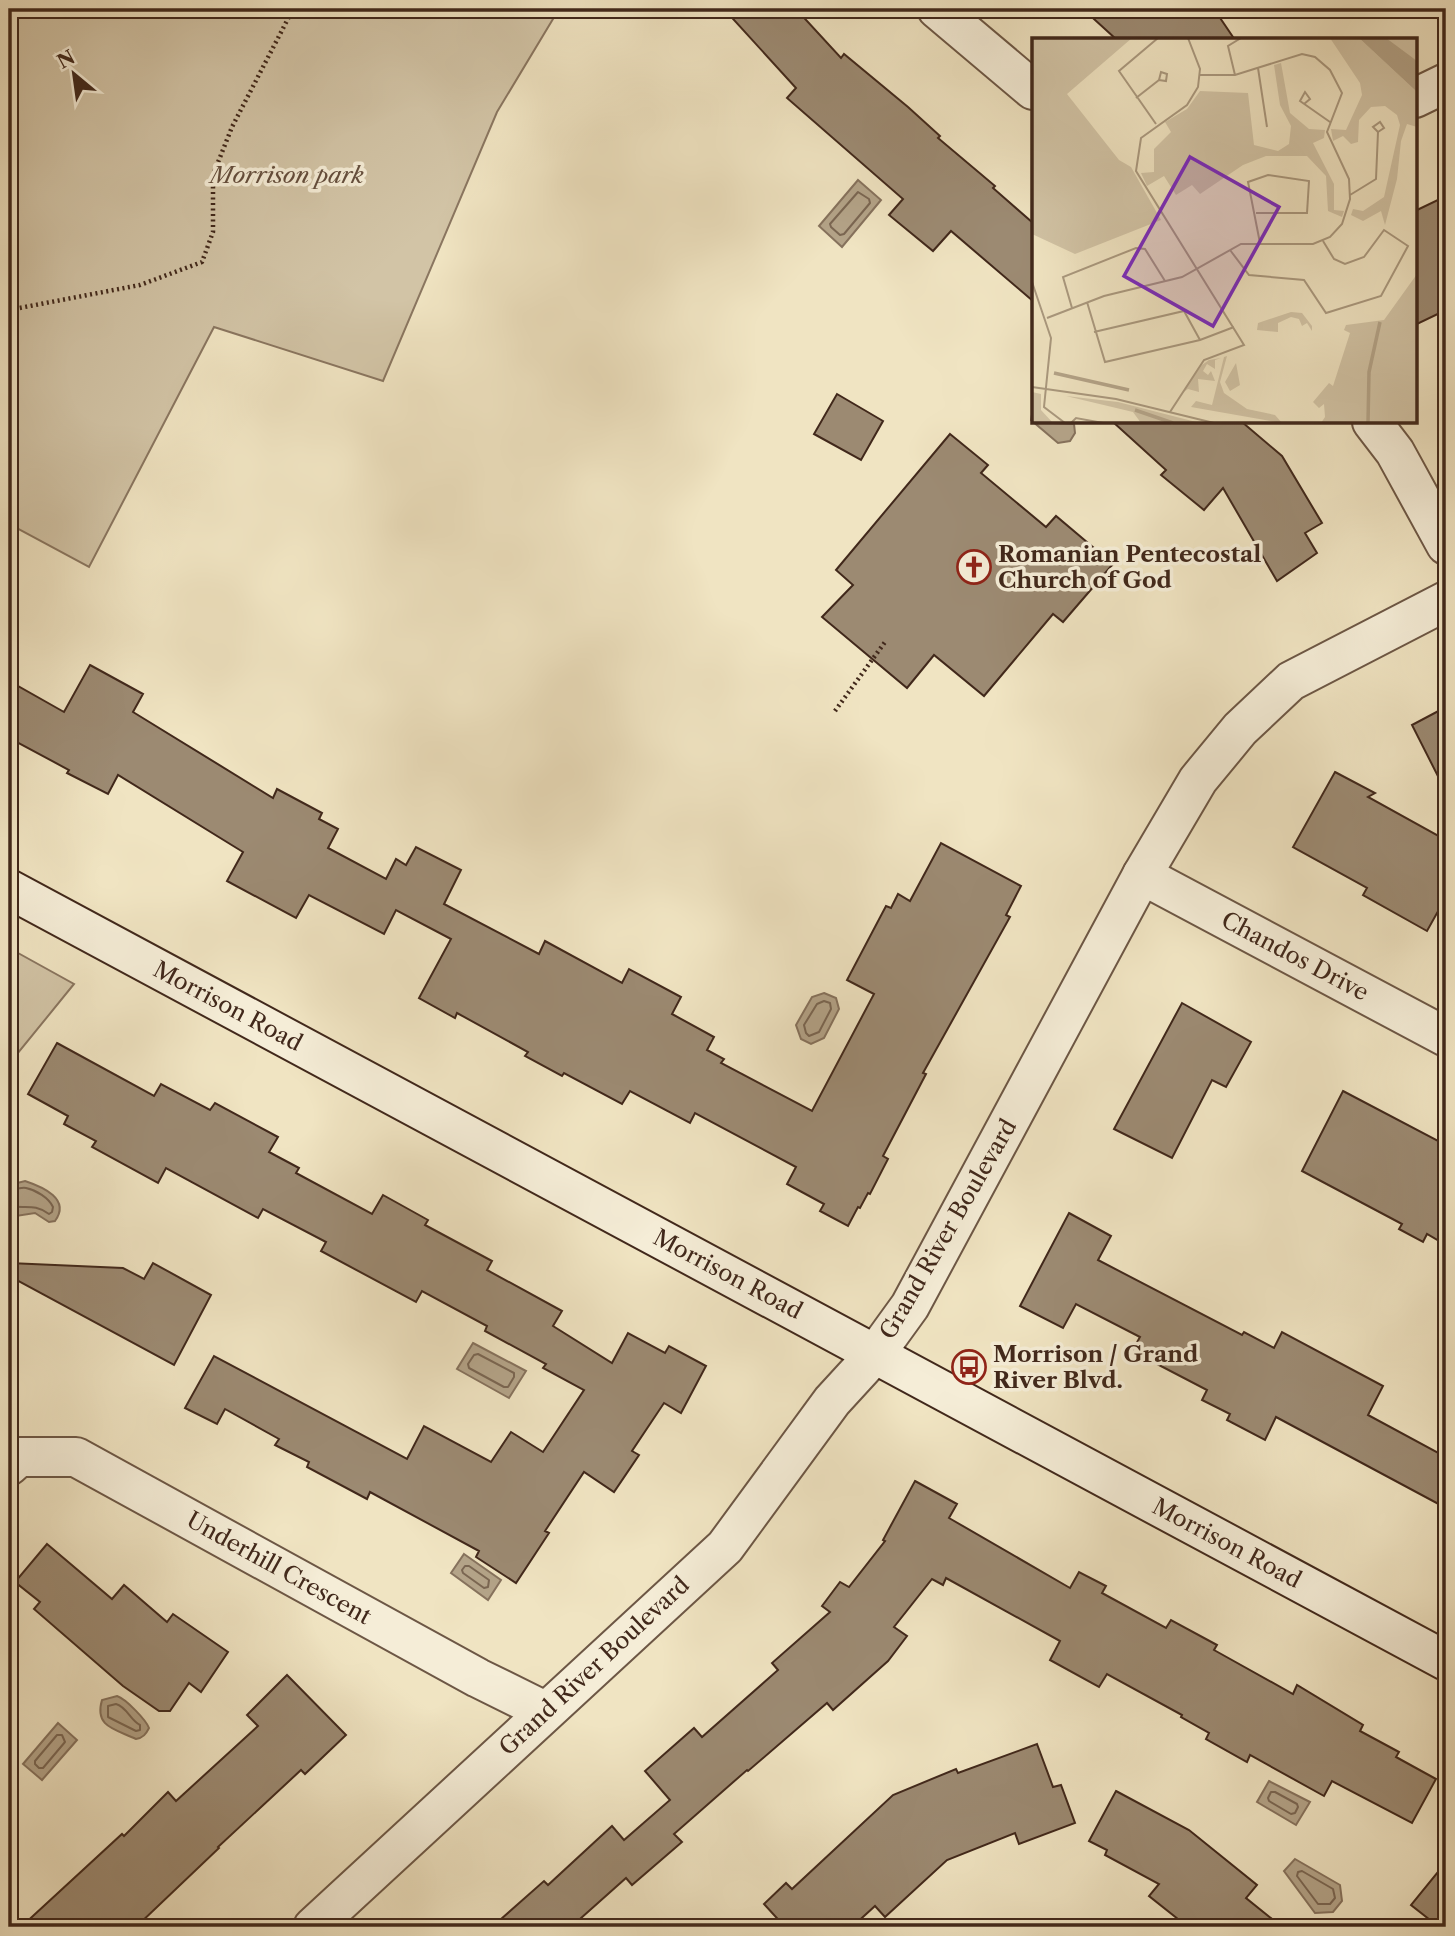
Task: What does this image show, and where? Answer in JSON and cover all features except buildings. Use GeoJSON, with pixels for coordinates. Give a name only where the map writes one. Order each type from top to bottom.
{"type":"FeatureCollection","features":[{"type":"Feature","properties":{"kind":"street"},"geometry":{"type":"LineString","coordinates":[[937,9],[1032,89]]}},
{"type":"Feature","properties":{"kind":"street"},"geometry":{"type":"LineString","coordinates":[[1416,98],[1446,83]]}},
{"type":"Feature","properties":{"kind":"street"},"geometry":{"type":"LineString","coordinates":[[1374,424],[1395,452],[1446,545]]}},
{"type":"Feature","properties":{"kind":"street","name":"Grand River Boulevard"},"geometry":{"type":"LineString","coordinates":[[313,1927],[725,1546],[832,1401],[876,1353],[910,1306],[1142,875],[1198,780],[1240,729],[1291,681],[1446,601]]}},
{"type":"Feature","properties":{"kind":"street","name":"Chandos Drive"},"geometry":{"type":"LineString","coordinates":[[1142,875],[1446,1037]]}},
{"type":"Feature","properties":{"kind":"street","name":"Morrison Road"},"geometry":{"type":"LineString","coordinates":[[9,888],[1446,1661]]}},
{"type":"Feature","properties":{"kind":"street","name":"Underhill Crescent"},"geometry":{"type":"LineString","coordinates":[[9,1466],[19,1457],[76,1457],[478,1678],[545,1711]]}},
{"type":"Feature","properties":{"kind":"path"},"geometry":{"type":"LineString","coordinates":[[9,310],[140,285],[201,262],[213,232],[213,176],[232,127],[293,9]]}},
{"type":"Feature","properties":{"kind":"path"},"geometry":{"type":"LineString","coordinates":[[835,711],[885,642]]}},
{"type":"Feature","properties":{"kind":"green space","name":"Morrison park"},"geometry":{"type":"Polygon","coordinates":[[[9,9],[559,9],[497,112],[383,381],[214,327],[89,567],[9,524],[9,9]]]}},
{"type":"Feature","properties":{"kind":"green space"},"geometry":{"type":"Polygon","coordinates":[[[9,948],[74,984],[9,1064],[9,948]]]}},
{"type":"Feature","properties":{"kind":"water"},"geometry":{"type":"Polygon","coordinates":[[[858,180],[881,200],[842,247],[819,226],[858,180]]]}},
{"type":"Feature","properties":{"kind":"water"},"geometry":{"type":"Polygon","coordinates":[[[1035,424],[1074,424],[1075,433],[1070,441],[1058,443],[1035,424]]]}},
{"type":"Feature","properties":{"kind":"water"},"geometry":{"type":"Polygon","coordinates":[[[824,993],[836,998],[839,1009],[824,1038],[811,1044],[801,1039],[796,1025],[812,997],[824,993]]]}},
{"type":"Feature","properties":{"kind":"water"},"geometry":{"type":"Polygon","coordinates":[[[25,1181],[47,1190],[57,1200],[60,1206],[55,1221],[49,1222],[35,1213],[16,1216],[9,1211],[9,1185],[25,1181]]]}},
{"type":"Feature","properties":{"kind":"water"},"geometry":{"type":"Polygon","coordinates":[[[473,1343],[526,1371],[509,1398],[457,1369],[473,1343]]]}},
{"type":"Feature","properties":{"kind":"water"},"geometry":{"type":"Polygon","coordinates":[[[464,1554],[501,1580],[488,1600],[451,1573],[464,1554]]]}},
{"type":"Feature","properties":{"kind":"water"},"geometry":{"type":"Polygon","coordinates":[[[117,1696],[130,1705],[147,1724],[149,1728],[142,1737],[136,1739],[104,1722],[100,1709],[102,1700],[117,1696]]]}},
{"type":"Feature","properties":{"kind":"water"},"geometry":{"type":"Polygon","coordinates":[[[58,1723],[77,1740],[42,1780],[23,1764],[58,1723]]]}},
{"type":"Feature","properties":{"kind":"water"},"geometry":{"type":"Polygon","coordinates":[[[1269,1781],[1310,1802],[1296,1825],[1257,1802],[1269,1781]]]}},
{"type":"Feature","properties":{"kind":"water"},"geometry":{"type":"Polygon","coordinates":[[[1295,1859],[1340,1885],[1342,1901],[1333,1912],[1315,1913],[1284,1871],[1295,1859]]]}},
{"type":"Feature","properties":{"kind":"place","name":"Romanian Pentecostal Church of God"},"geometry":{"type":"Point","coordinates":[974,567]}},
{"type":"Feature","properties":{"kind":"place","name":"Morrison / Grand River Blvd."},"geometry":{"type":"Point","coordinates":[969,1367]}}]}
